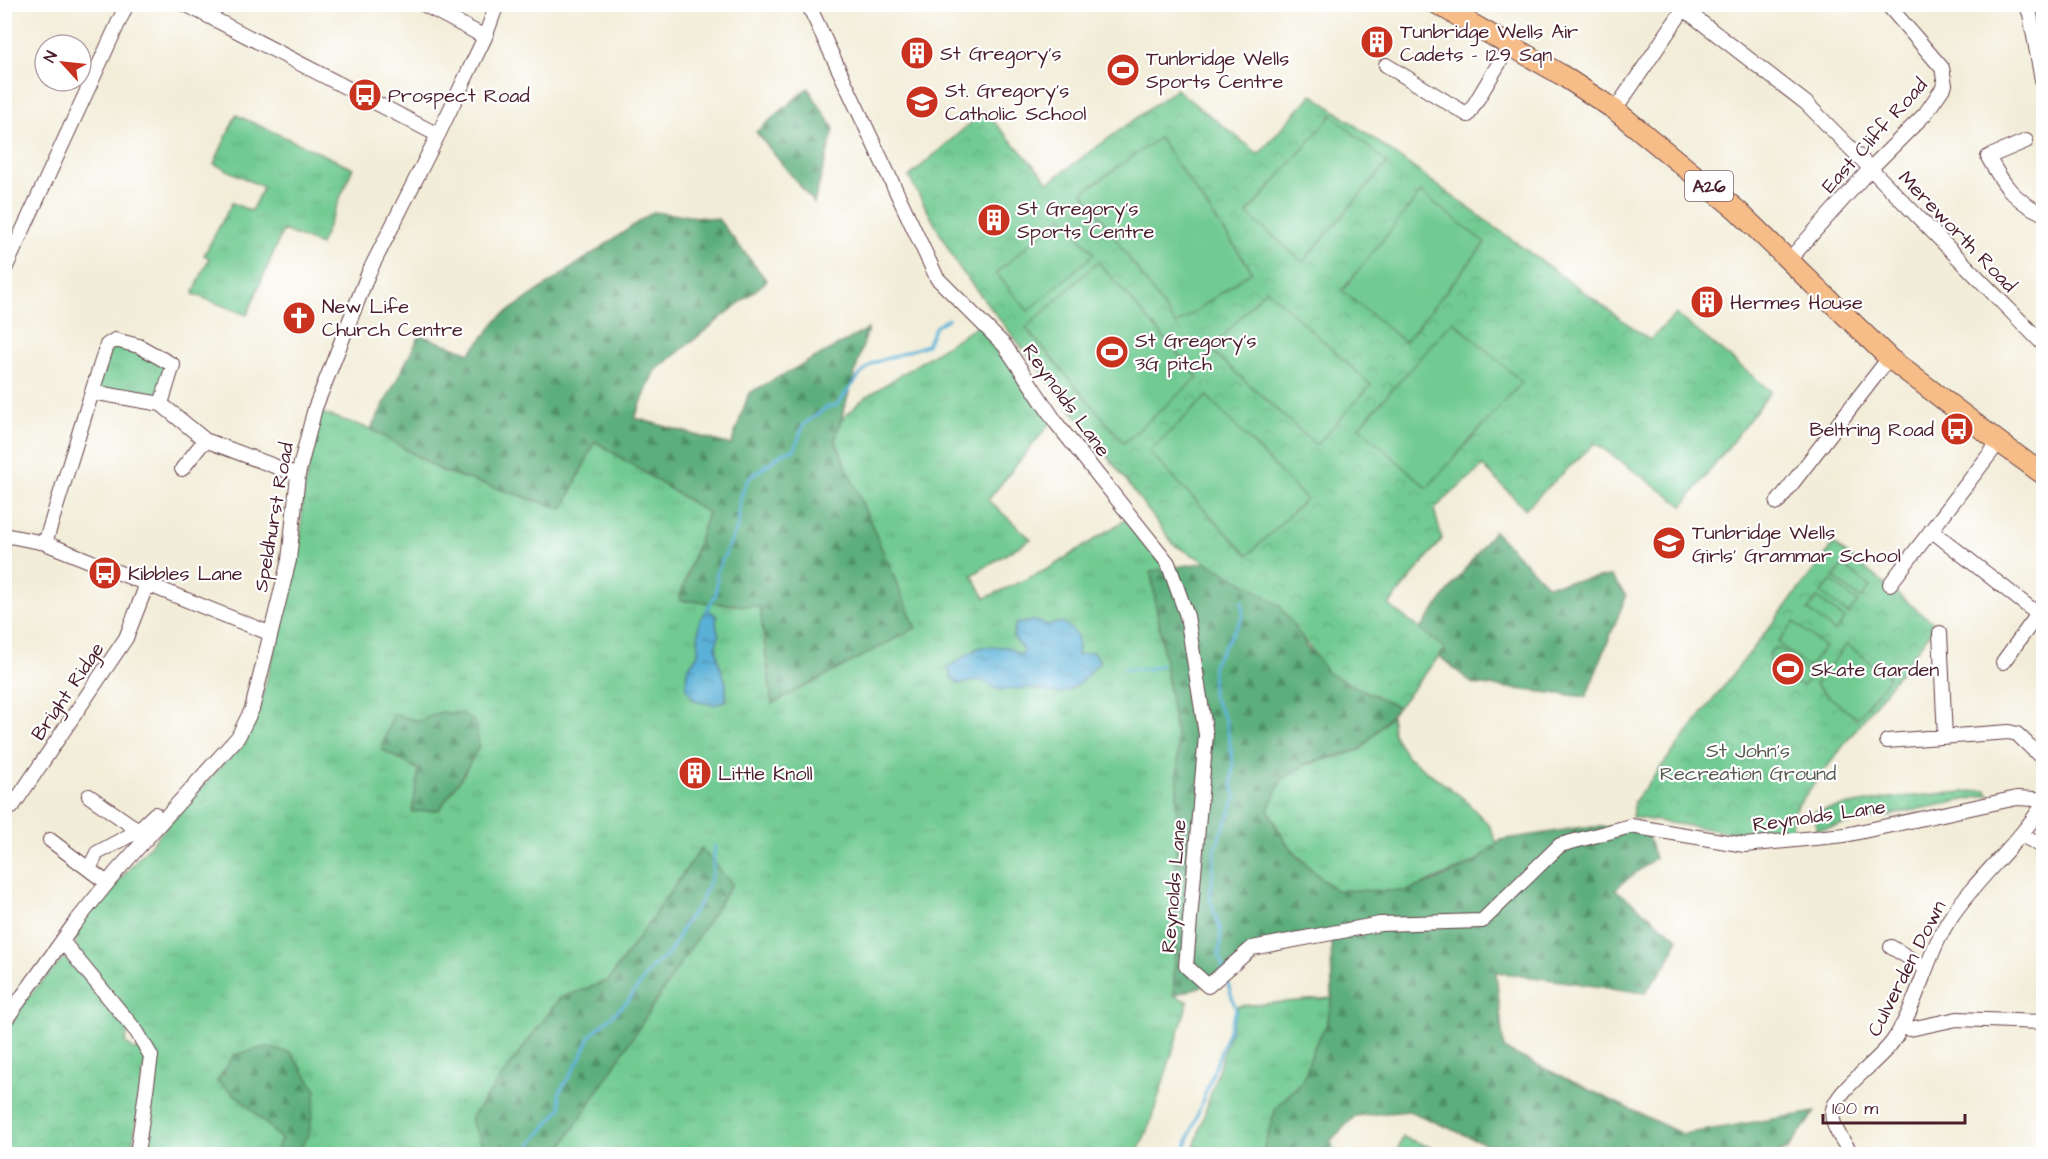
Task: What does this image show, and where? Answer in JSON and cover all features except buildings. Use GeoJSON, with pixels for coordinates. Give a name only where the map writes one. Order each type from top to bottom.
{"type":"FeatureCollection","features":[{"type":"Feature","properties":{"kind":"highway","name":"A26"},"geometry":{"type":"LineString","coordinates":[[1437,4],[1510,45],[1615,110],[1728,203],[1889,358],[2043,475]]}},
{"type":"Feature","properties":{"kind":"street"},"geometry":{"type":"LineString","coordinates":[[4,271],[127,4]]}},
{"type":"Feature","properties":{"kind":"street"},"geometry":{"type":"LineString","coordinates":[[185,4],[438,135]]}},
{"type":"Feature","properties":{"kind":"street"},"geometry":{"type":"LineString","coordinates":[[423,4],[485,37]]}},
{"type":"Feature","properties":{"kind":"street","name":"Speldhurst Road"},"geometry":{"type":"LineString","coordinates":[[4,1022],[107,883],[238,737],[252,710],[269,633],[289,560],[298,475],[315,408],[369,272],[485,37],[497,4]]}},
{"type":"Feature","properties":{"kind":"street","name":"Reynolds Lane"},"geometry":{"type":"LineString","coordinates":[[808,4],[937,278],[1005,346],[1057,424],[1168,564],[1187,616],[1206,735],[1186,966],[1208,986],[1252,948],[1380,924],[1482,921],[1560,845],[1630,826],[1745,845],[1845,835],[2017,798],[2035,798],[2043,803]]}},
{"type":"Feature","properties":{"kind":"street","name":"East Cliff Road"},"geometry":{"type":"LineString","coordinates":[[1788,261],[1870,169],[1925,114],[1945,85],[1942,68],[1887,4]]}},
{"type":"Feature","properties":{"kind":"street"},"geometry":{"type":"LineString","coordinates":[[2026,4],[2030,14],[2043,91]]}},
{"type":"Feature","properties":{"kind":"street"},"geometry":{"type":"LineString","coordinates":[[1615,110],[1685,7]]}},
{"type":"Feature","properties":{"kind":"street","name":"Mereworth Road"},"geometry":{"type":"LineString","coordinates":[[1685,7],[1806,103],[2043,345]]}},
{"type":"Feature","properties":{"kind":"street"},"geometry":{"type":"LineString","coordinates":[[1386,65],[1468,115],[1510,45]]}},
{"type":"Feature","properties":{"kind":"street"},"geometry":{"type":"LineString","coordinates":[[2026,141],[1988,157],[2004,185],[2031,208],[2043,214]]}},
{"type":"Feature","properties":{"kind":"street"},"geometry":{"type":"LineString","coordinates":[[45,543],[106,345],[115,340],[140,346],[173,365],[161,404]]}},
{"type":"Feature","properties":{"kind":"street"},"geometry":{"type":"LineString","coordinates":[[1776,503],[1889,358]]}},
{"type":"Feature","properties":{"kind":"street"},"geometry":{"type":"LineString","coordinates":[[93,392],[161,404],[205,440],[298,475]]}},
{"type":"Feature","properties":{"kind":"street"},"geometry":{"type":"LineString","coordinates":[[182,469],[205,440]]}},
{"type":"Feature","properties":{"kind":"street"},"geometry":{"type":"LineString","coordinates":[[1890,584],[1999,442]]}},
{"type":"Feature","properties":{"kind":"street"},"geometry":{"type":"LineString","coordinates":[[1932,530],[2041,616],[2003,662]]}},
{"type":"Feature","properties":{"kind":"street"},"geometry":{"type":"LineString","coordinates":[[4,535],[45,543],[269,633]]}},
{"type":"Feature","properties":{"kind":"street","name":"Bright Ridge"},"geometry":{"type":"LineString","coordinates":[[4,808],[12,807],[126,638],[147,584]]}},
{"type":"Feature","properties":{"kind":"street"},"geometry":{"type":"LineString","coordinates":[[1940,633],[1945,737]]}},
{"type":"Feature","properties":{"kind":"street"},"geometry":{"type":"LineString","coordinates":[[1887,741],[2014,733],[2043,760]]}},
{"type":"Feature","properties":{"kind":"street"},"geometry":{"type":"LineString","coordinates":[[89,796],[138,830]]}},
{"type":"Feature","properties":{"kind":"street","name":"Culverden Down"},"geometry":{"type":"LineString","coordinates":[[1852,1155],[1832,1119],[1833,1108],[1845,1090],[1886,1051],[1901,1027],[1950,919],[2021,835],[2043,803]]}},
{"type":"Feature","properties":{"kind":"street"},"geometry":{"type":"LineString","coordinates":[[88,869],[97,853],[138,830],[155,814]]}},
{"type":"Feature","properties":{"kind":"street"},"geometry":{"type":"LineString","coordinates":[[2021,835],[2043,847]]}},
{"type":"Feature","properties":{"kind":"street"},"geometry":{"type":"LineString","coordinates":[[50,840],[107,883]]}},
{"type":"Feature","properties":{"kind":"street"},"geometry":{"type":"LineString","coordinates":[[62,941],[137,1032],[151,1056],[137,1155]]}},
{"type":"Feature","properties":{"kind":"street"},"geometry":{"type":"LineString","coordinates":[[1891,947],[1926,968]]}},
{"type":"Feature","properties":{"kind":"street"},"geometry":{"type":"LineString","coordinates":[[1901,1027],[1910,1029],[1957,1019],[2043,1022]]}},
{"type":"Feature","properties":{"kind":"green space"},"geometry":{"type":"Polygon","coordinates":[[[808,88],[834,129],[814,203],[756,132],[808,88]]]}},
{"type":"Feature","properties":{"kind":"green space"},"geometry":{"type":"Polygon","coordinates":[[[1176,89],[1259,154],[1312,94],[1650,340],[1676,314],[1771,391],[1683,506],[1595,443],[1525,509],[1483,466],[1434,509],[1442,539],[1389,605],[1445,649],[1398,707],[1328,673],[1279,605],[1241,581],[1174,545],[1100,446],[959,268],[909,177],[984,111],[1049,182],[1176,89]]]}},
{"type":"Feature","properties":{"kind":"green space"},"geometry":{"type":"Polygon","coordinates":[[[236,115],[353,168],[320,245],[283,230],[247,315],[193,294],[209,258],[204,255],[232,203],[251,211],[263,187],[214,164],[236,115]]]}},
{"type":"Feature","properties":{"kind":"green space"},"geometry":{"type":"Polygon","coordinates":[[[1332,115],[1387,163],[1303,262],[1247,214],[1332,115]]]}},
{"type":"Feature","properties":{"kind":"green space"},"geometry":{"type":"Polygon","coordinates":[[[1159,138],[1252,271],[1176,325],[1083,192],[1159,138]]]}},
{"type":"Feature","properties":{"kind":"green space"},"geometry":{"type":"Polygon","coordinates":[[[1421,192],[1485,243],[1405,342],[1342,291],[1421,192]]]}},
{"type":"Feature","properties":{"kind":"green space"},"geometry":{"type":"Polygon","coordinates":[[[653,212],[718,219],[767,281],[654,372],[635,418],[731,445],[749,393],[868,329],[835,440],[916,628],[772,704],[760,607],[679,600],[708,513],[595,441],[563,509],[442,471],[371,429],[420,335],[470,353],[500,317],[653,212]]]}},
{"type":"Feature","properties":{"kind":"green space"},"geometry":{"type":"Polygon","coordinates":[[[1062,216],[1094,254],[1028,311],[996,273],[1062,216]]]}},
{"type":"Feature","properties":{"kind":"green space","name":"St Gregory's 3G pitch"},"geometry":{"type":"Polygon","coordinates":[[[1098,262],[1198,377],[1124,443],[1026,328],[1098,262]]]}},
{"type":"Feature","properties":{"kind":"green space"},"geometry":{"type":"Polygon","coordinates":[[[1266,289],[1371,385],[1316,445],[1211,350],[1266,289]]]}},
{"type":"Feature","properties":{"kind":"green space"},"geometry":{"type":"Polygon","coordinates":[[[1453,321],[1522,382],[1427,488],[1359,427],[1453,321]]]}},
{"type":"Feature","properties":{"kind":"green space"},"geometry":{"type":"Polygon","coordinates":[[[980,324],[1003,347],[1052,421],[988,500],[1031,539],[972,575],[985,598],[1048,569],[1128,518],[1168,569],[1151,572],[1178,747],[1174,995],[1188,1002],[1151,1121],[1137,1154],[136,1154],[155,1056],[78,953],[75,939],[77,927],[244,740],[258,713],[295,569],[301,533],[302,502],[319,412],[371,429],[442,471],[563,509],[595,441],[708,513],[679,600],[760,607],[772,703],[915,628],[835,440],[841,420],[863,399],[980,324]]]}},
{"type":"Feature","properties":{"kind":"green space"},"geometry":{"type":"Polygon","coordinates":[[[115,340],[173,365],[161,404],[93,392],[115,340]]]}},
{"type":"Feature","properties":{"kind":"green space"},"geometry":{"type":"Polygon","coordinates":[[[1207,396],[1306,499],[1248,555],[1149,452],[1207,396]]]}},
{"type":"Feature","properties":{"kind":"green space"},"geometry":{"type":"Polygon","coordinates":[[[1494,531],[1547,585],[1611,576],[1626,596],[1586,697],[1473,684],[1415,636],[1494,531]]]}},
{"type":"Feature","properties":{"kind":"green space","name":"St John's Recreation Ground"},"geometry":{"type":"Polygon","coordinates":[[[1834,544],[1936,625],[1791,814],[1794,832],[1746,835],[1632,817],[1634,802],[1834,544]]]}},
{"type":"Feature","properties":{"kind":"green space"},"geometry":{"type":"Polygon","coordinates":[[[1225,559],[1276,586],[1307,648],[1340,679],[1398,707],[1360,750],[1308,763],[1282,779],[1268,809],[1280,834],[1296,854],[1335,890],[1405,891],[1435,881],[1478,861],[1500,840],[1583,827],[1645,827],[1655,858],[1615,889],[1678,938],[1667,964],[1645,993],[1496,972],[1504,1049],[1682,1134],[1815,1112],[1788,1149],[1776,1154],[1509,1154],[1409,1111],[1355,1116],[1331,1140],[1334,1154],[1262,1154],[1276,1108],[1304,1079],[1314,1047],[1327,1024],[1332,998],[1331,934],[1241,958],[1212,983],[1174,995],[1178,747],[1151,571],[1225,559]]]}},
{"type":"Feature","properties":{"kind":"green space"},"geometry":{"type":"Polygon","coordinates":[[[1843,565],[1870,587],[1861,599],[1834,578],[1843,565]]]}},
{"type":"Feature","properties":{"kind":"green space"},"geometry":{"type":"Polygon","coordinates":[[[1831,581],[1858,602],[1848,614],[1821,593],[1831,581]]]}},
{"type":"Feature","properties":{"kind":"green space"},"geometry":{"type":"Polygon","coordinates":[[[1817,598],[1845,619],[1835,632],[1808,610],[1817,598]]]}},
{"type":"Feature","properties":{"kind":"green space"},"geometry":{"type":"Polygon","coordinates":[[[1794,622],[1825,647],[1808,668],[1778,643],[1794,622]]]}},
{"type":"Feature","properties":{"kind":"green space"},"geometry":{"type":"Polygon","coordinates":[[[1847,644],[1889,677],[1857,719],[1815,685],[1847,644]]]}},
{"type":"Feature","properties":{"kind":"green space","name":"Skate Garden"},"geometry":{"type":"Polygon","coordinates":[[[1778,648],[1810,676],[1803,686],[1773,672],[1768,656],[1773,649],[1778,648]]]}},
{"type":"Feature","properties":{"kind":"green space"},"geometry":{"type":"Polygon","coordinates":[[[441,712],[463,714],[475,722],[479,746],[462,777],[439,810],[412,812],[419,770],[381,749],[393,714],[419,721],[441,712]]]}},
{"type":"Feature","properties":{"kind":"green space"},"geometry":{"type":"Polygon","coordinates":[[[1391,716],[1394,736],[1407,756],[1463,798],[1489,825],[1497,843],[1478,861],[1405,892],[1335,890],[1311,869],[1284,840],[1268,809],[1282,779],[1302,766],[1360,750],[1391,716]]]}},
{"type":"Feature","properties":{"kind":"green space"},"geometry":{"type":"Polygon","coordinates":[[[1987,790],[1989,795],[1816,830],[1815,811],[1889,798],[1987,790]]]}},
{"type":"Feature","properties":{"kind":"green space"},"geometry":{"type":"Polygon","coordinates":[[[701,848],[732,884],[557,1154],[487,1154],[470,1119],[560,998],[608,981],[701,848]]]}},
{"type":"Feature","properties":{"kind":"green space"},"geometry":{"type":"Polygon","coordinates":[[[64,957],[96,988],[129,1030],[125,1042],[134,1050],[142,1049],[147,1055],[131,1154],[5,1154],[5,1032],[29,996],[64,957]]]}},
{"type":"Feature","properties":{"kind":"green space"},"geometry":{"type":"Polygon","coordinates":[[[1332,998],[1327,1024],[1314,1047],[1304,1079],[1276,1108],[1262,1154],[1192,1154],[1238,1006],[1332,998]]]}},
{"type":"Feature","properties":{"kind":"green space"},"geometry":{"type":"Polygon","coordinates":[[[266,1047],[291,1053],[316,1090],[309,1134],[297,1154],[274,1154],[281,1139],[243,1101],[217,1081],[234,1055],[266,1047]]]}},
{"type":"Feature","properties":{"kind":"green space"},"geometry":{"type":"Polygon","coordinates":[[[1403,1137],[1448,1154],[1396,1154],[1403,1137]]]}},
{"type":"Feature","properties":{"kind":"water"},"geometry":{"type":"Polygon","coordinates":[[[707,609],[717,616],[716,625],[719,636],[716,645],[726,683],[726,700],[715,705],[695,701],[686,688],[687,670],[698,654],[699,622],[707,609]]]}},
{"type":"Feature","properties":{"kind":"water"},"geometry":{"type":"Polygon","coordinates":[[[1034,621],[1049,625],[1062,622],[1077,636],[1077,655],[1093,652],[1100,661],[1078,685],[1060,694],[1029,688],[999,690],[980,680],[960,684],[951,678],[948,667],[980,647],[1008,647],[1020,655],[1024,651],[1013,636],[1016,624],[1034,621]]]}},
{"type":"Feature","properties":{"kind":"waterway"},"geometry":{"type":"LineString","coordinates":[[707,609],[716,594],[717,571],[738,526],[740,499],[747,480],[783,453],[795,449],[803,425],[826,408],[837,405],[860,375],[873,363],[927,345],[935,327],[948,319]]}},
{"type":"Feature","properties":{"kind":"waterway"},"geometry":{"type":"LineString","coordinates":[[1223,969],[1219,954],[1221,931],[1210,900],[1215,849],[1236,797],[1232,785],[1233,761],[1226,721],[1212,695],[1213,664],[1243,617],[1242,601]]}},
{"type":"Feature","properties":{"kind":"waterway"},"geometry":{"type":"LineString","coordinates":[[1124,669],[1149,669],[1161,665]]}},
{"type":"Feature","properties":{"kind":"waterway"},"geometry":{"type":"LineString","coordinates":[[523,1154],[561,1108],[559,1093],[581,1057],[591,1035],[628,1001],[653,966],[668,955],[687,920],[700,903],[712,876],[715,846]]}},
{"type":"Feature","properties":{"kind":"waterway"},"geometry":{"type":"LineString","coordinates":[[1183,1154],[1236,1010],[1226,978]]}},
{"type":"Feature","properties":{"kind":"place","name":"Tunbridge Wells Air Cadets - 129 Sqn"},"geometry":{"type":"Point","coordinates":[1377,42]}},
{"type":"Feature","properties":{"kind":"place","name":"St Gregory's"},"geometry":{"type":"Point","coordinates":[917,53]}},
{"type":"Feature","properties":{"kind":"place","name":"Tunbridge Wells Sports Centre"},"geometry":{"type":"Point","coordinates":[1123,70]}},
{"type":"Feature","properties":{"kind":"place","name":"Prospect Road"},"geometry":{"type":"Point","coordinates":[365,95]}},
{"type":"Feature","properties":{"kind":"place","name":"St. Gregory's Catholic School"},"geometry":{"type":"Point","coordinates":[922,102]}},
{"type":"Feature","properties":{"kind":"place","name":"St Gregory's Sports Centre"},"geometry":{"type":"Point","coordinates":[994,220]}},
{"type":"Feature","properties":{"kind":"place","name":"Hermes House"},"geometry":{"type":"Point","coordinates":[1707,302]}},
{"type":"Feature","properties":{"kind":"place","name":"New Life Church Centre"},"geometry":{"type":"Point","coordinates":[299,318]}},
{"type":"Feature","properties":{"kind":"place","name":"St Gregory's 3G pitch"},"geometry":{"type":"Point","coordinates":[1112,352]}},
{"type":"Feature","properties":{"kind":"place","name":"Beltring Road"},"geometry":{"type":"Point","coordinates":[1957,429]}},
{"type":"Feature","properties":{"kind":"place","name":"Tunbridge Wells Girls' Grammar School"},"geometry":{"type":"Point","coordinates":[1669,543]}},
{"type":"Feature","properties":{"kind":"place","name":"Kibbles Lane"},"geometry":{"type":"Point","coordinates":[105,573]}},
{"type":"Feature","properties":{"kind":"place","name":"Skate Garden"},"geometry":{"type":"Point","coordinates":[1788,669]}},
{"type":"Feature","properties":{"kind":"place","name":"Little Knoll"},"geometry":{"type":"Point","coordinates":[695,773]}}]}
